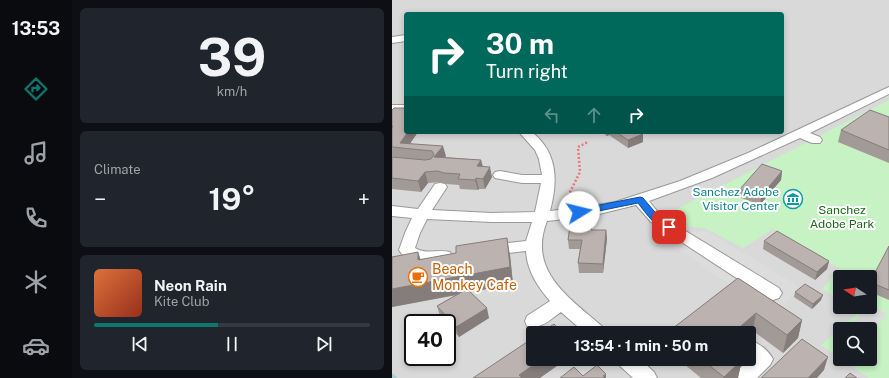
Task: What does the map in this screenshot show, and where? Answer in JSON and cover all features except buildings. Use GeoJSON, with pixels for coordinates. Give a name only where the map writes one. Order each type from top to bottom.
{"type":"FeatureCollection","features":[{"type":"Feature","properties":{"kind":"street"},"geometry":{"type":"LineString","coordinates":[[392,40],[404,38]]}},
{"type":"Feature","properties":{"kind":"street"},"geometry":{"type":"LineString","coordinates":[[392,211],[490,219],[541,216],[592,210],[640,200],[708,177],[800,133],[886,95]]}},
{"type":"Feature","properties":{"kind":"street"},"geometry":{"type":"LineString","coordinates":[[392,108],[404,108]]}},
{"type":"Feature","properties":{"kind":"street"},"geometry":{"type":"LineString","coordinates":[[800,133],[816,140]]}},
{"type":"Feature","properties":{"kind":"street"},"geometry":{"type":"LineString","coordinates":[[527,134],[543,152],[547,162],[549,179],[546,199],[535,235],[534,245],[534,255],[540,274],[553,292],[590,326]]}},
{"type":"Feature","properties":{"kind":"street"},"geometry":{"type":"LineString","coordinates":[[500,175],[522,179],[549,179]]}},
{"type":"Feature","properties":{"kind":"street"},"geometry":{"type":"LineString","coordinates":[[440,187],[422,214],[409,239],[406,260],[534,245]]}},
{"type":"Feature","properties":{"kind":"street"},"geometry":{"type":"LineString","coordinates":[[640,200],[656,219],[774,293]]}},
{"type":"Feature","properties":{"kind":"street"},"geometry":{"type":"LineString","coordinates":[[534,320],[563,302]]}},
{"type":"Feature","properties":{"kind":"street"},"geometry":{"type":"LineString","coordinates":[[756,354],[763,359],[756,366]]}},
{"type":"Feature","properties":{"kind":"street"},"geometry":{"type":"LineString","coordinates":[[634,366],[647,378]]}},
{"type":"Feature","properties":{"kind":"street"},"geometry":{"type":"LineString","coordinates":[[743,378],[756,366]]}},
{"type":"Feature","properties":{"kind":"path"},"geometry":{"type":"LineString","coordinates":[[568,196],[580,175],[578,147],[588,142]]}},
{"type":"Feature","properties":{"kind":"shaded area"},"geometry":{"type":"Polygon","coordinates":[[[392,0],[889,0],[889,378],[392,378],[392,0]]]}},
{"type":"Feature","properties":{"kind":"shaded area"},"geometry":{"type":"Polygon","coordinates":[[[705,230],[800,287],[775,316],[661,237],[705,230]]]}},
{"type":"Feature","properties":{"kind":"shaded area"},"geometry":{"type":"Polygon","coordinates":[[[877,308],[887,314],[877,326],[877,322],[854,322],[861,314],[877,314],[877,308]]]}},
{"type":"Feature","properties":{"kind":"green space","name":"Sanchez Adobe Park"},"geometry":{"type":"Polygon","coordinates":[[[889,100],[889,378],[869,378],[852,366],[877,366],[877,322],[847,322],[857,314],[877,314],[877,270],[839,270],[840,269],[773,229],[743,248],[704,228],[683,226],[665,215],[889,100]]]}},
{"type":"Feature","properties":{"kind":"green space","name":"Sanchez Adobe Park"},"geometry":{"type":"Polygon","coordinates":[[[833,277],[833,295],[822,289],[833,277]]]}},
{"type":"Feature","properties":{"kind":"green space","name":"Sanchez Adobe Park"},"geometry":{"type":"Polygon","coordinates":[[[833,335],[833,353],[821,345],[833,335]]]}},
{"type":"Feature","properties":{"kind":"place","name":"Sanchez Adobe Visitor Center"},"geometry":{"type":"Point","coordinates":[793,199]}},
{"type":"Feature","properties":{"kind":"place","name":"Beach Monkey Cafe"},"geometry":{"type":"Point","coordinates":[418,277]}},
{"type":"Feature","properties":{"kind":"route"},"geometry":{"type":"LineString","coordinates":[[579,212],[616,206],[640,200],[656,219],[669,227]]}}]}
